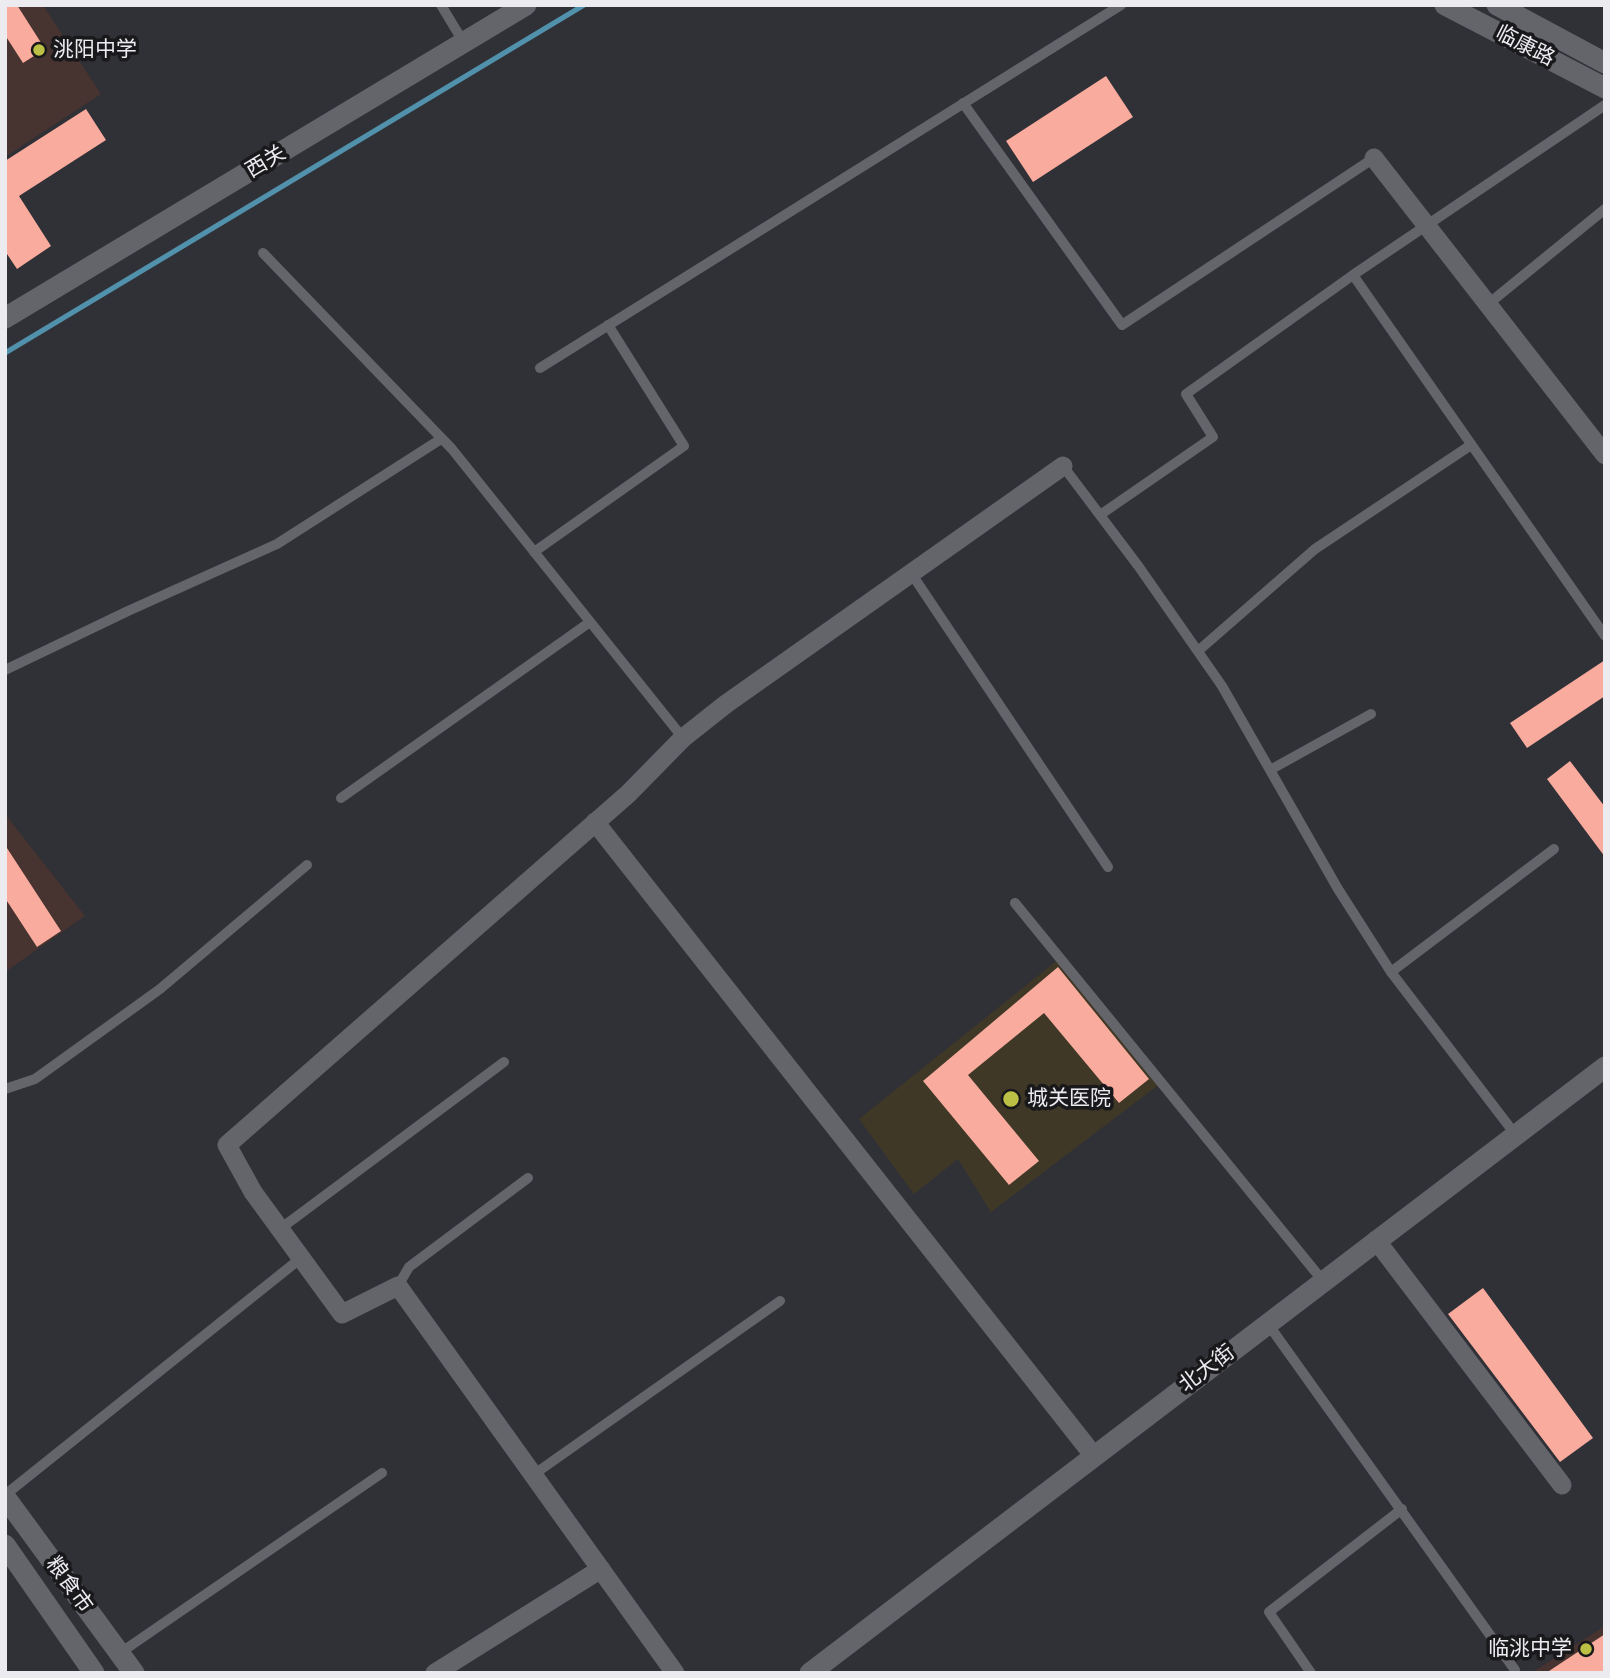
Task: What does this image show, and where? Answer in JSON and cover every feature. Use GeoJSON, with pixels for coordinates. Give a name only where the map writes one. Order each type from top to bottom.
{"type":"FeatureCollection","features":[{"type":"Feature","properties":{"kind":"main road","name":"西关"},"geometry":{"type":"LineString","coordinates":[[5,318],[526,5]]}},
{"type":"Feature","properties":{"kind":"main road","name":"临康路"},"geometry":{"type":"LineString","coordinates":[[1445,5],[1605,88]]}},
{"type":"Feature","properties":{"kind":"main road","name":"临康路"},"geometry":{"type":"LineString","coordinates":[[1497,5],[1605,63]]}},
{"type":"Feature","properties":{"kind":"main road","name":"北大街"},"geometry":{"type":"LineString","coordinates":[[810,1673],[1605,1067]]}},
{"type":"Feature","properties":{"kind":"main road","name":"粮食市"},"geometry":{"type":"LineString","coordinates":[[5,1496],[134,1673]]}},
{"type":"Feature","properties":{"kind":"main road","name":"粮食市"},"geometry":{"type":"LineString","coordinates":[[5,1545],[94,1673]]}},
{"type":"Feature","properties":{"kind":"street"},"geometry":{"type":"LineString","coordinates":[[1374,158],[1605,455]]}},
{"type":"Feature","properties":{"kind":"street"},"geometry":{"type":"LineString","coordinates":[[675,1673],[398,1286],[342,1314],[253,1192],[227,1145],[628,794],[683,738],[726,704],[1063,467]]}},
{"type":"Feature","properties":{"kind":"street"},"geometry":{"type":"LineString","coordinates":[[595,822],[1094,1455]]}},
{"type":"Feature","properties":{"kind":"street"},"geometry":{"type":"LineString","coordinates":[[1376,1240],[1562,1485]]}},
{"type":"Feature","properties":{"kind":"street"},"geometry":{"type":"LineString","coordinates":[[435,1673],[601,1569]]}},
{"type":"Feature","properties":{"kind":"lane"},"geometry":{"type":"LineString","coordinates":[[441,5],[464,43]]}},
{"type":"Feature","properties":{"kind":"lane"},"geometry":{"type":"LineString","coordinates":[[540,368],[1121,5]]}},
{"type":"Feature","properties":{"kind":"lane"},"geometry":{"type":"LineString","coordinates":[[963,103],[1122,325],[1374,158]]}},
{"type":"Feature","properties":{"kind":"lane"},"geometry":{"type":"LineString","coordinates":[[1100,515],[1213,437],[1186,394],[1353,275],[1605,105]]}},
{"type":"Feature","properties":{"kind":"lane"},"geometry":{"type":"LineString","coordinates":[[1486,305],[1605,209]]}},
{"type":"Feature","properties":{"kind":"lane"},"geometry":{"type":"LineString","coordinates":[[263,253],[442,439],[683,738]]}},
{"type":"Feature","properties":{"kind":"lane"},"geometry":{"type":"LineString","coordinates":[[1353,275],[1605,636]]}},
{"type":"Feature","properties":{"kind":"lane"},"geometry":{"type":"LineString","coordinates":[[534,552],[684,446],[608,325]]}},
{"type":"Feature","properties":{"kind":"lane"},"geometry":{"type":"LineString","coordinates":[[5,670],[277,544],[442,439]]}},
{"type":"Feature","properties":{"kind":"lane"},"geometry":{"type":"LineString","coordinates":[[1198,651],[1315,549],[1471,445]]}},
{"type":"Feature","properties":{"kind":"lane"},"geometry":{"type":"LineString","coordinates":[[1063,467],[1222,686],[1338,889],[1391,972],[1515,1134]]}},
{"type":"Feature","properties":{"kind":"lane"},"geometry":{"type":"LineString","coordinates":[[911,573],[1108,867]]}},
{"type":"Feature","properties":{"kind":"lane"},"geometry":{"type":"LineString","coordinates":[[341,798],[590,622]]}},
{"type":"Feature","properties":{"kind":"lane"},"geometry":{"type":"LineString","coordinates":[[1270,770],[1371,714]]}},
{"type":"Feature","properties":{"kind":"lane"},"geometry":{"type":"LineString","coordinates":[[1391,972],[1554,849]]}},
{"type":"Feature","properties":{"kind":"lane"},"geometry":{"type":"LineString","coordinates":[[5,1089],[35,1079],[160,989],[307,864]]}},
{"type":"Feature","properties":{"kind":"lane"},"geometry":{"type":"LineString","coordinates":[[1015,903],[1323,1281]]}},
{"type":"Feature","properties":{"kind":"lane"},"geometry":{"type":"LineString","coordinates":[[280,1229],[504,1062]]}},
{"type":"Feature","properties":{"kind":"lane"},"geometry":{"type":"LineString","coordinates":[[398,1286],[409,1267],[528,1178]]}},
{"type":"Feature","properties":{"kind":"lane"},"geometry":{"type":"LineString","coordinates":[[5,1496],[301,1258]]}},
{"type":"Feature","properties":{"kind":"lane"},"geometry":{"type":"LineString","coordinates":[[533,1475],[780,1301]]}},
{"type":"Feature","properties":{"kind":"lane"},"geometry":{"type":"LineString","coordinates":[[1267,1324],[1515,1670]]}},
{"type":"Feature","properties":{"kind":"lane"},"geometry":{"type":"LineString","coordinates":[[120,1654],[382,1473]]}},
{"type":"Feature","properties":{"kind":"lane"},"geometry":{"type":"LineString","coordinates":[[1311,1673],[1269,1612],[1402,1509]]}},
{"type":"Feature","properties":{"kind":"shaded area","name":"洮阳中学"},"geometry":{"type":"Polygon","coordinates":[[[5,5],[43,5],[101,94],[5,157],[5,5]]]}},
{"type":"Feature","properties":{"kind":"shaded area"},"geometry":{"type":"Polygon","coordinates":[[[5,814],[85,916],[5,972],[5,814]]]}},
{"type":"Feature","properties":{"kind":"shaded area","name":"城关医院"},"geometry":{"type":"Polygon","coordinates":[[[1064,955],[1165,1080],[991,1212],[958,1159],[914,1194],[859,1119],[1064,955]]]}},
{"type":"Feature","properties":{"kind":"shaded area","name":"临洮中学"},"geometry":{"type":"Polygon","coordinates":[[[1605,1626],[1605,1673],[1531,1673],[1605,1626]]]}},
{"type":"Feature","properties":{"kind":"building"},"geometry":{"type":"Polygon","coordinates":[[[5,5],[17,5],[45,49],[23,63],[5,35],[5,5]]]}},
{"type":"Feature","properties":{"kind":"building"},"geometry":{"type":"Polygon","coordinates":[[[1106,76],[1133,117],[1033,182],[1006,141],[1106,76]]]}},
{"type":"Feature","properties":{"kind":"building"},"geometry":{"type":"Polygon","coordinates":[[[86,109],[106,140],[19,196],[51,246],[17,269],[5,251],[5,161],[86,109]]]}},
{"type":"Feature","properties":{"kind":"building"},"geometry":{"type":"Polygon","coordinates":[[[1605,660],[1605,696],[1527,748],[1510,723],[1605,660]]]}},
{"type":"Feature","properties":{"kind":"building"},"geometry":{"type":"Polygon","coordinates":[[[1570,761],[1605,807],[1605,857],[1547,779],[1570,761]]]}},
{"type":"Feature","properties":{"kind":"building"},"geometry":{"type":"Polygon","coordinates":[[[5,845],[61,931],[37,947],[5,898],[5,845]]]}},
{"type":"Feature","properties":{"kind":"building"},"geometry":{"type":"Polygon","coordinates":[[[1058,967],[1149,1079],[1119,1103],[1044,1013],[968,1075],[1039,1161],[1009,1185],[923,1081],[1058,967]]]}},
{"type":"Feature","properties":{"kind":"building"},"geometry":{"type":"Polygon","coordinates":[[[1483,1288],[1593,1438],[1560,1462],[1448,1314],[1483,1288]]]}},
{"type":"Feature","properties":{"kind":"building","name":"临洮中学"},"geometry":{"type":"Polygon","coordinates":[[[1605,1634],[1605,1673],[1546,1673],[1605,1634]]]}},
{"type":"Feature","properties":{"kind":"waterway"},"geometry":{"type":"LineString","coordinates":[[5,353],[584,5]]}},
{"type":"Feature","properties":{"kind":"place","name":"洮阳中学"},"geometry":{"type":"Point","coordinates":[39,50]}},
{"type":"Feature","properties":{"kind":"place","name":"城关医院"},"geometry":{"type":"Point","coordinates":[1011,1099]}},
{"type":"Feature","properties":{"kind":"place","name":"临洮中学"},"geometry":{"type":"Point","coordinates":[1586,1649]}}]}
